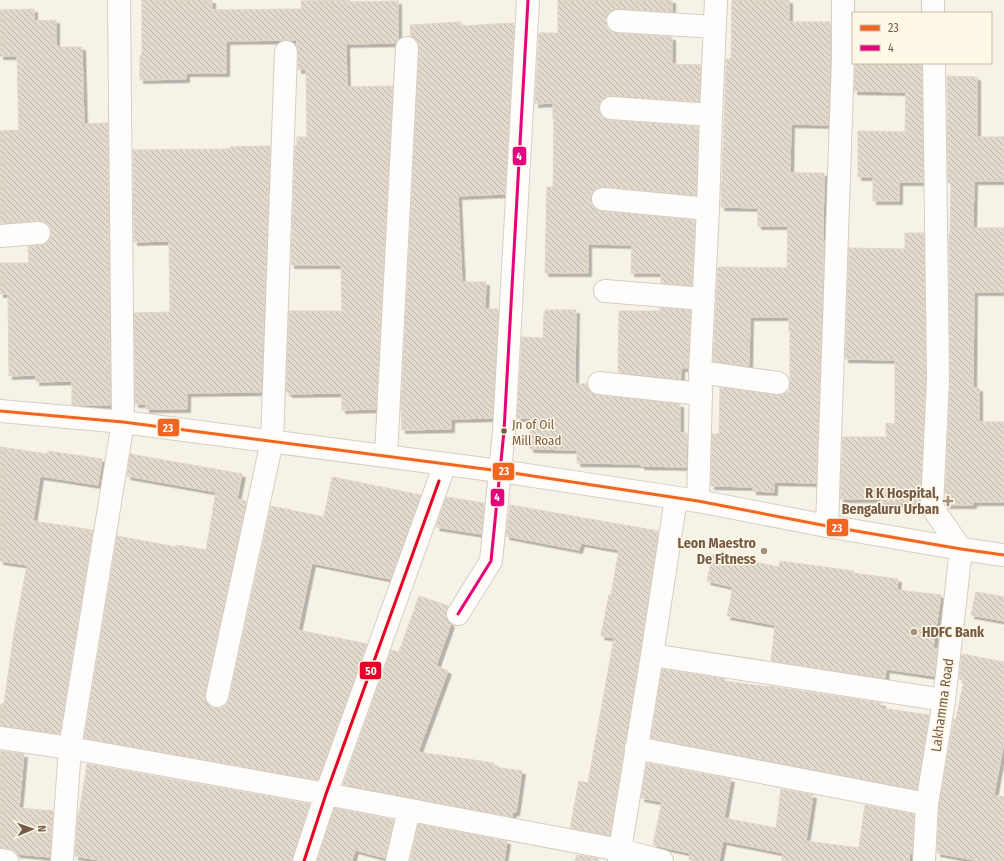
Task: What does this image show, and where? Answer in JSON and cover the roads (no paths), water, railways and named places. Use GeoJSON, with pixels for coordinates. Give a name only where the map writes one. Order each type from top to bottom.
{"type":"FeatureCollection","features":[{"type":"Feature","properties":{"kind":"street"},"geometry":{"type":"LineString","coordinates":[[62,861],[70,748],[123,422],[119,0]]}},
{"type":"Feature","properties":{"kind":"street"},"geometry":{"type":"LineString","coordinates":[[458,614],[491,561],[504,431],[528,0]]}},
{"type":"Feature","properties":{"kind":"street"},"geometry":{"type":"LineString","coordinates":[[698,501],[701,394],[700,372],[716,0]]}},
{"type":"Feature","properties":{"kind":"street"},"geometry":{"type":"LineString","coordinates":[[827,526],[843,58],[843,0]]}},
{"type":"Feature","properties":{"kind":"street"},"geometry":{"type":"LineString","coordinates":[[933,0],[933,12]]}},
{"type":"Feature","properties":{"kind":"street"},"geometry":{"type":"LineString","coordinates":[[618,21],[715,27]]}},
{"type":"Feature","properties":{"kind":"street"},"geometry":{"type":"LineString","coordinates":[[386,456],[407,48]]}},
{"type":"Feature","properties":{"kind":"street"},"geometry":{"type":"LineString","coordinates":[[217,696],[272,441],[286,52]]}},
{"type":"Feature","properties":{"kind":"street"},"geometry":{"type":"LineString","coordinates":[[934,64],[938,379],[932,507],[961,549]]}},
{"type":"Feature","properties":{"kind":"street"},"geometry":{"type":"LineString","coordinates":[[611,108],[711,115]]}},
{"type":"Feature","properties":{"kind":"street"},"geometry":{"type":"LineString","coordinates":[[603,199],[708,209]]}},
{"type":"Feature","properties":{"kind":"street"},"geometry":{"type":"LineString","coordinates":[[0,236],[39,233]]}},
{"type":"Feature","properties":{"kind":"street"},"geometry":{"type":"LineString","coordinates":[[605,291],[704,299]]}},
{"type":"Feature","properties":{"kind":"street"},"geometry":{"type":"LineString","coordinates":[[700,372],[778,383]]}},
{"type":"Feature","properties":{"kind":"street"},"geometry":{"type":"LineString","coordinates":[[599,383],[701,394]]}},
{"type":"Feature","properties":{"kind":"street"},"geometry":{"type":"LineString","coordinates":[[0,411],[123,422],[500,471],[698,501],[827,526],[1004,555]]}},
{"type":"Feature","properties":{"kind":"street"},"geometry":{"type":"LineString","coordinates":[[304,861],[326,794],[445,464]]}},
{"type":"Feature","properties":{"kind":"street"},"geometry":{"type":"LineString","coordinates":[[620,855],[676,498]]}},
{"type":"Feature","properties":{"kind":"street","name":"Lakhamma Road"},"geometry":{"type":"LineString","coordinates":[[924,861],[927,804],[944,700],[961,549]]}},
{"type":"Feature","properties":{"kind":"street"},"geometry":{"type":"LineString","coordinates":[[652,655],[944,700]]}},
{"type":"Feature","properties":{"kind":"street"},"geometry":{"type":"LineString","coordinates":[[0,738],[70,748],[326,794],[620,855],[662,861]]}},
{"type":"Feature","properties":{"kind":"street"},"geometry":{"type":"LineString","coordinates":[[636,748],[927,804]]}},
{"type":"Feature","properties":{"kind":"street"},"geometry":{"type":"LineString","coordinates":[[397,861],[409,810]]}},
{"type":"Feature","properties":{"kind":"street"},"geometry":{"type":"LineString","coordinates":[[0,860],[7,861]]}},
{"type":"Feature","properties":{"kind":"place","name":"Jn of Oil Mill Road"},"geometry":{"type":"Point","coordinates":[504,431]}},
{"type":"Feature","properties":{"kind":"place","name":"R K Hospital, Bengaluru Urban"},"geometry":{"type":"Point","coordinates":[948,501]}},
{"type":"Feature","properties":{"kind":"place","name":"Leon Maestro De Fitness"},"geometry":{"type":"Point","coordinates":[764,551]}},
{"type":"Feature","properties":{"kind":"place","name":"HDFC Bank"},"geometry":{"type":"Point","coordinates":[914,632]}}]}
